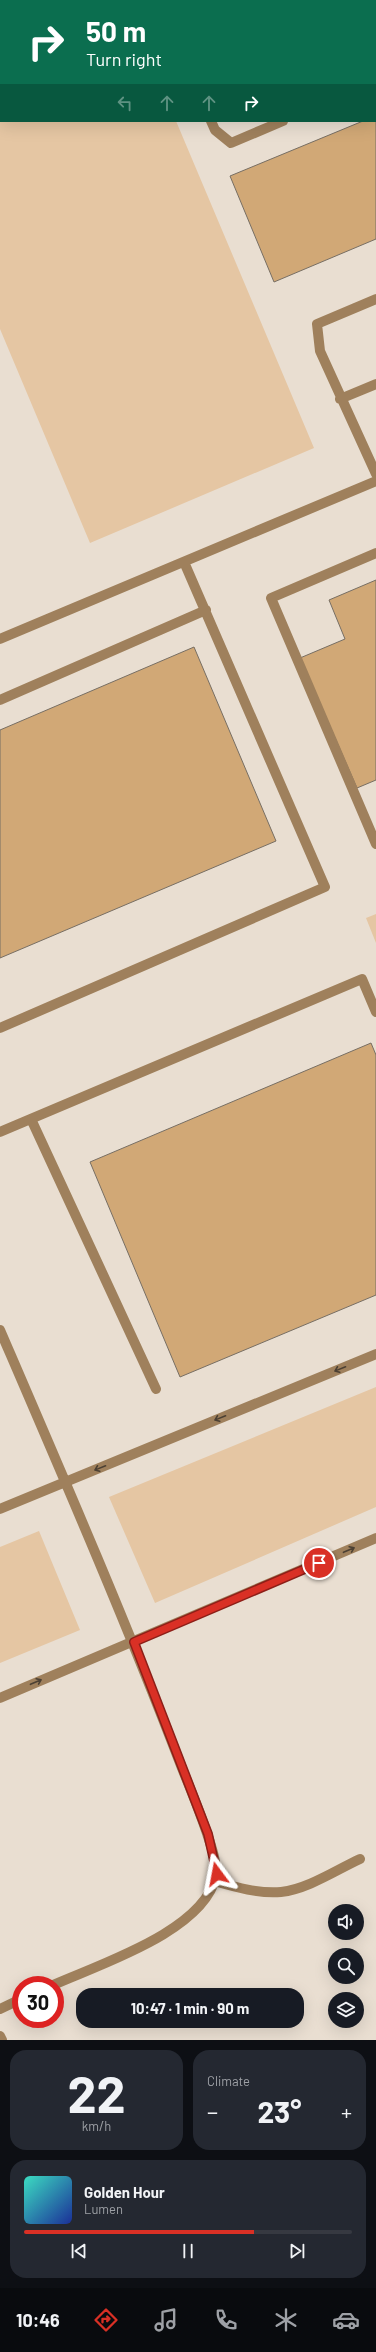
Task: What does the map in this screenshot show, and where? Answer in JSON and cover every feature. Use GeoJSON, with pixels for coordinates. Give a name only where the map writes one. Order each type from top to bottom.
{"type":"FeatureCollection","features":[{"type":"Feature","properties":{"kind":"street"},"geometry":{"type":"LineString","coordinates":[[211,122],[215,130],[231,143],[281,122]]}},
{"type":"Feature","properties":{"kind":"street"},"geometry":{"type":"LineString","coordinates":[[376,298],[317,324],[320,351],[340,399],[376,474]]}},
{"type":"Feature","properties":{"kind":"street"},"geometry":{"type":"LineString","coordinates":[[340,399],[376,384]]}},
{"type":"Feature","properties":{"kind":"street"},"geometry":{"type":"LineString","coordinates":[[0,639],[376,482]]}},
{"type":"Feature","properties":{"kind":"street"},"geometry":{"type":"LineString","coordinates":[[376,553],[271,598],[376,844]]}},
{"type":"Feature","properties":{"kind":"street"},"geometry":{"type":"LineString","coordinates":[[0,1028],[325,887],[184,562]]}},
{"type":"Feature","properties":{"kind":"street"},"geometry":{"type":"LineString","coordinates":[[0,700],[206,610]]}},
{"type":"Feature","properties":{"kind":"street"},"geometry":{"type":"LineString","coordinates":[[0,1132],[362,979],[376,1012]]}},
{"type":"Feature","properties":{"kind":"street"},"geometry":{"type":"LineString","coordinates":[[31,1119],[156,1389]]}},
{"type":"Feature","properties":{"kind":"street"},"geometry":{"type":"LineString","coordinates":[[0,1330],[134,1642],[208,1834],[217,1874],[210,1890],[192,1915],[173,1930],[64,1980]]}},
{"type":"Feature","properties":{"kind":"street"},"geometry":{"type":"LineString","coordinates":[[0,1509],[376,1354]]}},
{"type":"Feature","properties":{"kind":"street"},"geometry":{"type":"LineString","coordinates":[[0,1698],[376,1538]]}},
{"type":"Feature","properties":{"kind":"street"},"geometry":{"type":"LineString","coordinates":[[214,1881],[247,1890],[280,1892],[302,1886],[360,1859]]}},
{"type":"Feature","properties":{"kind":"street"},"geometry":{"type":"LineString","coordinates":[[0,2009],[12,2003]]}},
{"type":"Feature","properties":{"kind":"street"},"geometry":{"type":"LineString","coordinates":[[0,2036],[2,2040]]}},
{"type":"Feature","properties":{"kind":"shaded area"},"geometry":{"type":"Polygon","coordinates":[[[0,122],[176,122],[314,448],[90,543],[0,329],[0,122]]]}},
{"type":"Feature","properties":{"kind":"shaded area"},"geometry":{"type":"Polygon","coordinates":[[[376,914],[376,943],[366,918],[376,914]]]}},
{"type":"Feature","properties":{"kind":"shaded area"},"geometry":{"type":"Polygon","coordinates":[[[376,1387],[376,1507],[155,1603],[109,1497],[376,1387]]]}},
{"type":"Feature","properties":{"kind":"shaded area"},"geometry":{"type":"Polygon","coordinates":[[[39,1531],[80,1630],[0,1663],[0,1547],[39,1531]]]}},
{"type":"Feature","properties":{"kind":"building"},"geometry":{"type":"Polygon","coordinates":[[[361,122],[376,122],[376,239],[274,282],[230,176],[361,122]]]}},
{"type":"Feature","properties":{"kind":"building"},"geometry":{"type":"Polygon","coordinates":[[[376,580],[376,780],[357,788],[300,658],[345,639],[329,600],[376,580]]]}},
{"type":"Feature","properties":{"kind":"building"},"geometry":{"type":"Polygon","coordinates":[[[194,647],[276,841],[0,958],[0,730],[194,647]]]}},
{"type":"Feature","properties":{"kind":"building"},"geometry":{"type":"Polygon","coordinates":[[[371,1043],[376,1055],[376,1295],[180,1377],[90,1162],[371,1043]]]}},
{"type":"Feature","properties":{"kind":"route"},"geometry":{"type":"LineString","coordinates":[[217,1874],[208,1834],[134,1642],[319,1563]]}}]}
